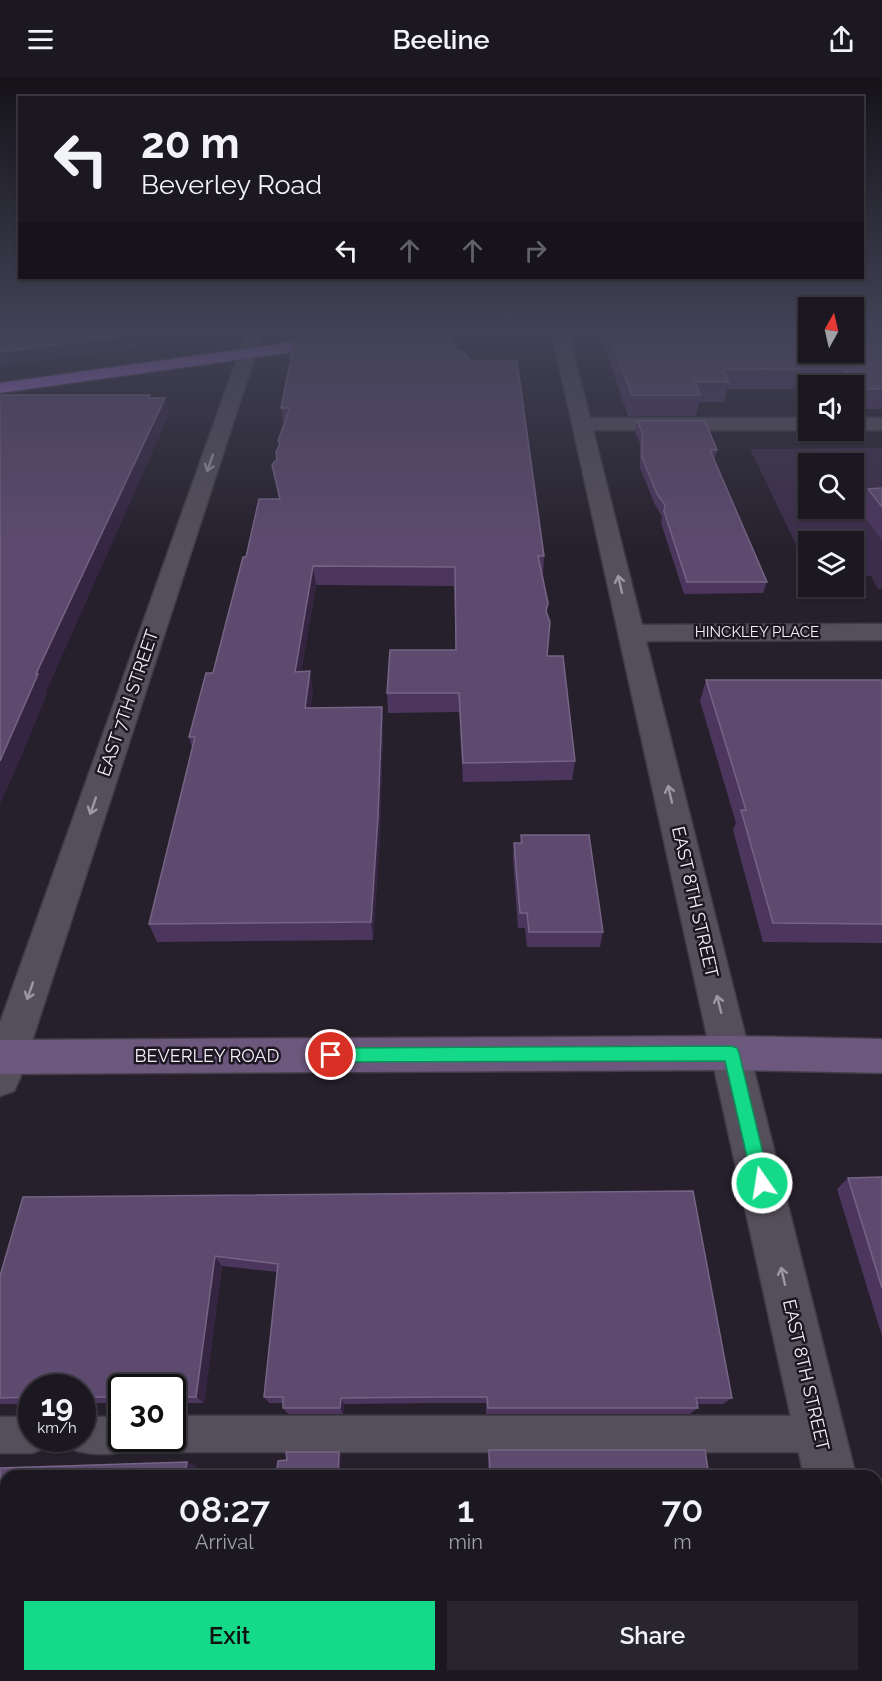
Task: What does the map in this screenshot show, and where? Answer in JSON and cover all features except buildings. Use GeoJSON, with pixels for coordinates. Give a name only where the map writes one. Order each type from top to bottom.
{"type":"FeatureCollection","features":[{"type":"Feature","properties":{"kind":"street","name":"EAST 7TH STREET"},"geometry":{"type":"LineString","coordinates":[[2,1064],[230,403]]}},
{"type":"Feature","properties":{"kind":"street","name":"EAST 8TH STREET"},"geometry":{"type":"LineString","coordinates":[[578,403],[829,1470]]}},
{"type":"Feature","properties":{"kind":"street"},"geometry":{"type":"LineString","coordinates":[[584,424],[798,424]]}},
{"type":"Feature","properties":{"kind":"street"},"geometry":{"type":"LineString","coordinates":[[864,424],[882,424]]}},
{"type":"Feature","properties":{"kind":"street","name":"HINCKLEY PLACE"},"geometry":{"type":"LineString","coordinates":[[632,633],[882,632]]}},
{"type":"Feature","properties":{"kind":"street","name":"BEVERLEY ROAD"},"geometry":{"type":"LineString","coordinates":[[2,1064],[731,1053],[882,1056]]}},
{"type":"Feature","properties":{"kind":"lane"},"geometry":{"type":"LineString","coordinates":[[186,1434],[820,1434]]}},
{"type":"Feature","properties":{"kind":"lane"},"geometry":{"type":"LineString","coordinates":[[0,1435],[18,1435]]}},
{"type":"Feature","properties":{"kind":"shaded area"},"geometry":{"type":"Polygon","coordinates":[[[882,448],[882,589],[878,589],[871,576],[864,576],[864,531],[798,531],[798,549],[750,449],[882,448]]]}},
{"type":"Feature","properties":{"kind":"route"},"geometry":{"type":"LineString","coordinates":[[331,1055],[731,1053],[762,1183]]}}]}
